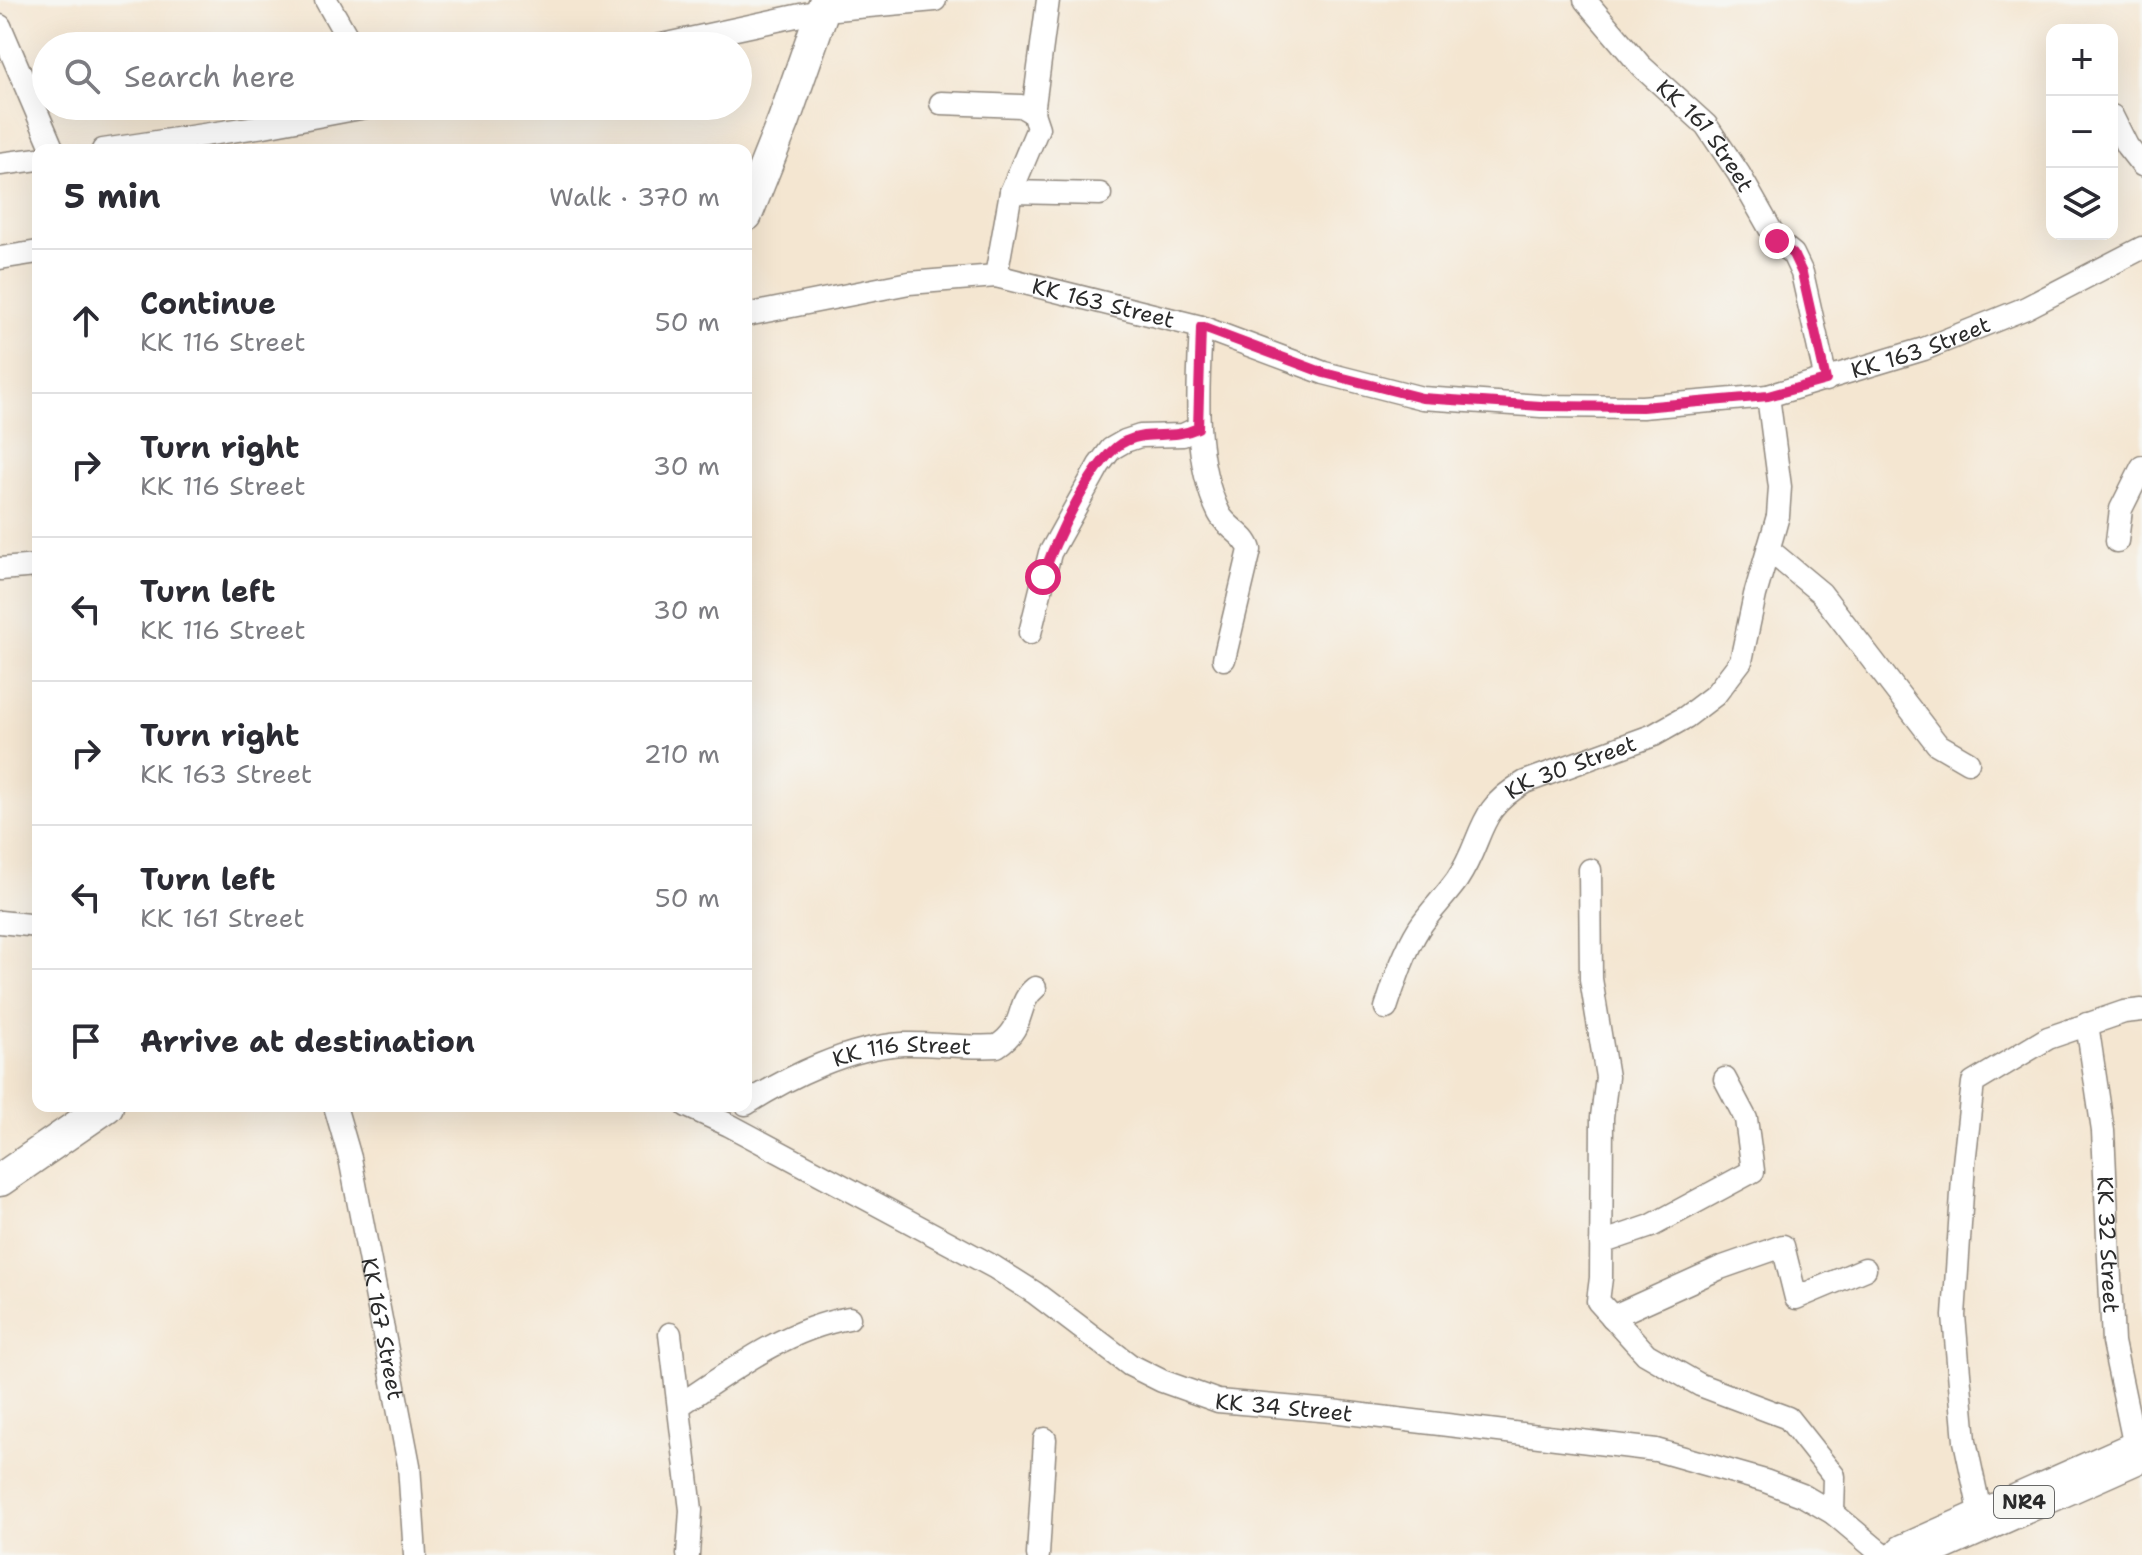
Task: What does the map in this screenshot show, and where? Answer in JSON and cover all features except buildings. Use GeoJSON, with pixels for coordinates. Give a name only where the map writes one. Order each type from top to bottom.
{"type":"FeatureCollection","features":[{"type":"Feature","properties":{"kind":"highway","name":"NR4"},"geometry":{"type":"LineString","coordinates":[[1906,1555],[2139,1451]]}},
{"type":"Feature","properties":{"kind":"main road"},"geometry":{"type":"LineString","coordinates":[[752,199],[825,5]]}},
{"type":"Feature","properties":{"kind":"main road"},"geometry":{"type":"LineString","coordinates":[[0,1180],[98,1112]]}},
{"type":"Feature","properties":{"kind":"street"},"geometry":{"type":"LineString","coordinates":[[326,0],[344,32]]}},
{"type":"Feature","properties":{"kind":"street"},"geometry":{"type":"LineString","coordinates":[[714,32],[825,5],[935,0]]}},
{"type":"Feature","properties":{"kind":"street"},"geometry":{"type":"LineString","coordinates":[[996,276],[1011,192],[1038,128],[1033,113],[1048,0]]}},
{"type":"Feature","properties":{"kind":"street","name":"KK 161 Street"},"geometry":{"type":"LineString","coordinates":[[1585,0],[1641,66],[1706,125],[1739,174],[1777,241],[1793,254],[1802,273],[1826,380]]}},
{"type":"Feature","properties":{"kind":"street"},"geometry":{"type":"LineString","coordinates":[[0,26],[32,101]]}},
{"type":"Feature","properties":{"kind":"street"},"geometry":{"type":"LineString","coordinates":[[941,103],[1021,106],[1033,113]]}},
{"type":"Feature","properties":{"kind":"street"},"geometry":{"type":"LineString","coordinates":[[40,120],[50,144]]}},
{"type":"Feature","properties":{"kind":"street"},"geometry":{"type":"LineString","coordinates":[[143,144],[296,120]]}},
{"type":"Feature","properties":{"kind":"street"},"geometry":{"type":"LineString","coordinates":[[2118,128],[2142,165]]}},
{"type":"Feature","properties":{"kind":"street"},"geometry":{"type":"LineString","coordinates":[[0,164],[32,160]]}},
{"type":"Feature","properties":{"kind":"street"},"geometry":{"type":"LineString","coordinates":[[1011,192],[1100,194]]}},
{"type":"Feature","properties":{"kind":"street","name":"KK 163 Street"},"geometry":{"type":"LineString","coordinates":[[752,314],[909,283],[996,276],[1201,327],[1324,373],[1422,398],[1541,406],[1642,407],[1768,396],[1924,349],[2026,308],[2142,248]]}},
{"type":"Feature","properties":{"kind":"street"},"geometry":{"type":"LineString","coordinates":[[0,258],[32,253]]}},
{"type":"Feature","properties":{"kind":"street"},"geometry":{"type":"LineString","coordinates":[[1201,327],[1198,428],[1211,490],[1220,516],[1248,542],[1250,550],[1224,659]]}},
{"type":"Feature","properties":{"kind":"street","name":"KK 30 Street"},"geometry":{"type":"LineString","coordinates":[[1386,1008],[1418,929],[1458,879],[1493,805],[1525,782],[1654,735],[1686,717],[1715,695],[1741,661],[1755,595],[1778,516],[1780,487],[1768,396]]}},
{"type":"Feature","properties":{"kind":"street"},"geometry":{"type":"LineString","coordinates":[[1030,633],[1050,553],[1111,449],[1140,436],[1183,435],[1198,428]]}},
{"type":"Feature","properties":{"kind":"street"},"geometry":{"type":"LineString","coordinates":[[2117,541],[2121,509],[2142,467]]}},
{"type":"Feature","properties":{"kind":"street"},"geometry":{"type":"LineString","coordinates":[[1768,549],[1821,593],[1937,744],[1968,762]]}},
{"type":"Feature","properties":{"kind":"street"},"geometry":{"type":"LineString","coordinates":[[0,569],[32,566]]}},
{"type":"Feature","properties":{"kind":"street"},"geometry":{"type":"LineString","coordinates":[[1590,870],[1591,979],[1607,1077],[1602,1117],[1598,1301],[1646,1354],[1700,1385],[1788,1418],[1834,1476],[1833,1513]]}},
{"type":"Feature","properties":{"kind":"street"},"geometry":{"type":"LineString","coordinates":[[0,922],[32,925]]}},
{"type":"Feature","properties":{"kind":"street","name":"KK 116 Street"},"geometry":{"type":"LineString","coordinates":[[752,1102],[837,1059],[867,1050],[901,1044],[997,1046],[1009,1038],[1021,1018],[1024,1000],[1035,988]]}},
{"type":"Feature","properties":{"kind":"street"},"geometry":{"type":"LineString","coordinates":[[1982,1521],[1965,1441],[1954,1316],[1964,1163],[1973,1083],[2048,1038],[2124,1012],[2142,1010]]}},
{"type":"Feature","properties":{"kind":"street","name":"KK 32 Street"},"geometry":{"type":"LineString","coordinates":[[2087,1024],[2103,1131],[2113,1342],[2139,1451]]}},
{"type":"Feature","properties":{"kind":"street"},"geometry":{"type":"LineString","coordinates":[[1601,1243],[1651,1226],[1753,1171],[1746,1119],[1725,1079]]}},
{"type":"Feature","properties":{"kind":"street","name":"KK 167 Street"},"geometry":{"type":"LineString","coordinates":[[337,1112],[350,1158],[409,1465],[415,1555]]}},
{"type":"Feature","properties":{"kind":"street","name":"KK 34 Street"},"geometry":{"type":"LineString","coordinates":[[700,1112],[994,1267],[1035,1293],[1130,1365],[1162,1381],[1218,1401],[1331,1411],[1656,1450],[1765,1481],[1802,1495],[1833,1513],[1883,1555]]}},
{"type":"Feature","properties":{"kind":"street","name":"KK 116 Street"},"geometry":{"type":"LineString","coordinates":[[729,1125],[739,1112]]}},
{"type":"Feature","properties":{"kind":"street"},"geometry":{"type":"LineString","coordinates":[[1612,1317],[1720,1268],[1783,1246],[1796,1298],[1865,1269]]}},
{"type":"Feature","properties":{"kind":"street"},"geometry":{"type":"LineString","coordinates":[[680,1405],[779,1343],[812,1327],[849,1318]]}},
{"type":"Feature","properties":{"kind":"street"},"geometry":{"type":"LineString","coordinates":[[670,1334],[691,1510],[688,1555]]}},
{"type":"Feature","properties":{"kind":"street"},"geometry":{"type":"LineString","coordinates":[[1038,1555],[1045,1439]]}},
{"type":"Feature","properties":{"kind":"route"},"geometry":{"type":"LineString","coordinates":[[1043,577],[1050,553],[1111,449],[1140,436],[1183,435],[1198,428],[1201,327],[1324,373],[1422,398],[1541,406],[1642,407],[1768,396],[1826,380],[1802,273],[1793,254],[1777,241]]}}]}
